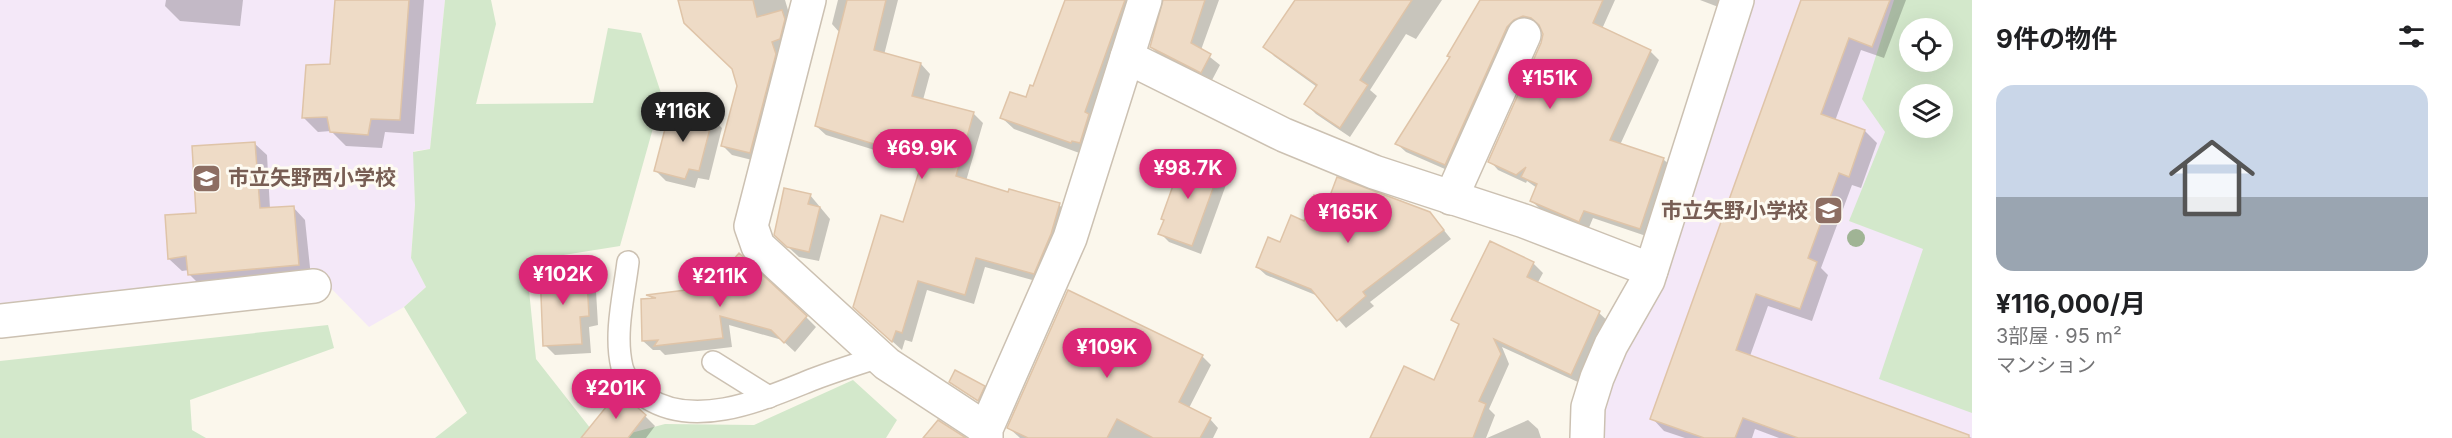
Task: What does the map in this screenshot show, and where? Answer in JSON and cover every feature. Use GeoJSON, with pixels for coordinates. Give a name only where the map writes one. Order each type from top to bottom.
{"type":"FeatureCollection","features":[{"type":"Feature","properties":{"kind":"street"},"geometry":{"type":"LineString","coordinates":[[809,0],[751,226],[758,246],[879,357],[986,433],[1070,238],[1145,0]]}},
{"type":"Feature","properties":{"kind":"street"},"geometry":{"type":"LineString","coordinates":[[1587,438],[1588,407],[1597,378],[1611,345],[1648,280],[1737,0]]}},
{"type":"Feature","properties":{"kind":"street"},"geometry":{"type":"LineString","coordinates":[[1450,198],[1524,35]]}},
{"type":"Feature","properties":{"kind":"street"},"geometry":{"type":"LineString","coordinates":[[1128,57],[1284,135],[1374,172],[1524,221],[1651,270]]}},
{"type":"Feature","properties":{"kind":"street"},"geometry":{"type":"LineString","coordinates":[[0,321],[314,286]]}},
{"type":"Feature","properties":{"kind":"lane"},"geometry":{"type":"LineString","coordinates":[[628,262],[619,346],[623,369],[637,392],[658,405],[685,410],[717,411],[769,398],[879,357]]}},
{"type":"Feature","properties":{"kind":"lane"},"geometry":{"type":"LineString","coordinates":[[712,362],[769,398]]}},
{"type":"Feature","properties":{"kind":"shaded area","name":"市立矢野西小学校"},"geometry":{"type":"Polygon","coordinates":[[[0,0],[445,0],[430,149],[414,151],[415,205],[411,257],[426,287],[404,307],[369,327],[317,274],[0,304],[0,0]]]}},
{"type":"Feature","properties":{"kind":"shaded area","name":"市立矢野小学校"},"geometry":{"type":"Polygon","coordinates":[[[1750,0],[1972,0],[1972,438],[1605,438],[1603,405],[1619,359],[1659,291],[1714,132],[1707,130],[1750,0]]]}},
{"type":"Feature","properties":{"kind":"green space"},"geometry":{"type":"Polygon","coordinates":[[[445,0],[491,0],[496,24],[476,104],[593,103],[608,28],[641,33],[662,96],[620,246],[526,261],[536,359],[598,438],[435,438],[467,413],[404,307],[426,287],[411,258],[415,205],[413,152],[430,149],[445,0]]]}},
{"type":"Feature","properties":{"kind":"green space"},"geometry":{"type":"Polygon","coordinates":[[[1894,0],[1972,0],[1972,413],[1879,379],[1923,249],[1849,221],[1885,132],[1862,99],[1894,0]]]}},
{"type":"Feature","properties":{"kind":"green space"},"geometry":{"type":"Polygon","coordinates":[[[328,325],[334,348],[190,400],[192,430],[206,438],[0,438],[0,361],[328,325]]]}},
{"type":"Feature","properties":{"kind":"green space"},"geometry":{"type":"Polygon","coordinates":[[[853,380],[897,420],[886,438],[612,438],[665,424],[754,425],[853,380]]]}},
{"type":"Feature","properties":{"kind":"building"},"geometry":{"type":"Polygon","coordinates":[[[335,0],[409,0],[400,120],[371,119],[368,135],[330,132],[327,117],[302,118],[306,65],[330,64],[335,0]]]}},
{"type":"Feature","properties":{"kind":"building"},"geometry":{"type":"Polygon","coordinates":[[[678,0],[753,0],[757,17],[782,10],[785,19],[780,39],[772,42],[776,54],[750,153],[721,146],[737,86],[732,69],[684,23],[678,0]]]}},
{"type":"Feature","properties":{"kind":"building"},"geometry":{"type":"Polygon","coordinates":[[[847,0],[886,0],[874,50],[921,63],[912,96],[974,112],[956,176],[1008,192],[1009,189],[1060,203],[1051,234],[1034,274],[976,258],[965,295],[918,281],[902,333],[896,331],[892,342],[853,307],[881,215],[903,222],[923,159],[815,126],[847,0]]]}},
{"type":"Feature","properties":{"kind":"building"},"geometry":{"type":"Polygon","coordinates":[[[1065,0],[1125,0],[1085,112],[1089,114],[1080,143],[1072,141],[1071,143],[1000,118],[1010,92],[1026,97],[1030,85],[1033,86],[1065,0]]]}},
{"type":"Feature","properties":{"kind":"building"},"geometry":{"type":"Polygon","coordinates":[[[1163,0],[1205,0],[1191,43],[1211,54],[1201,73],[1150,47],[1163,0]]]}},
{"type":"Feature","properties":{"kind":"building"},"geometry":{"type":"Polygon","coordinates":[[[1295,0],[1412,0],[1360,80],[1368,85],[1340,128],[1304,104],[1317,85],[1263,47],[1295,0]]]}},
{"type":"Feature","properties":{"kind":"building"},"geometry":{"type":"Polygon","coordinates":[[[1480,0],[1603,0],[1593,23],[1651,50],[1610,140],[1664,158],[1640,229],[1584,211],[1579,222],[1530,201],[1537,184],[1521,177],[1526,167],[1516,175],[1488,162],[1541,43],[1543,34],[1539,25],[1531,18],[1523,16],[1514,20],[1507,27],[1445,165],[1395,144],[1450,57],[1447,56],[1480,0]]]}},
{"type":"Feature","properties":{"kind":"building"},"geometry":{"type":"Polygon","coordinates":[[[1801,0],[1890,0],[1872,47],[1849,38],[1821,114],[1865,130],[1849,177],[1839,173],[1808,258],[1817,262],[1800,309],[1756,294],[1736,350],[1969,435],[1969,438],[1798,438],[1743,418],[1735,438],[1704,438],[1650,419],[1801,0]]]}},
{"type":"Feature","properties":{"kind":"building"},"geometry":{"type":"Polygon","coordinates":[[[671,106],[713,117],[699,171],[689,169],[685,179],[654,171],[671,106]]]}},
{"type":"Feature","properties":{"kind":"building"},"geometry":{"type":"Polygon","coordinates":[[[255,142],[260,208],[294,206],[299,265],[188,275],[186,256],[168,259],[165,215],[196,213],[192,146],[255,142]]]}},
{"type":"Feature","properties":{"kind":"building"},"geometry":{"type":"Polygon","coordinates":[[[1184,155],[1212,164],[1211,169],[1219,172],[1192,246],[1158,234],[1164,220],[1161,219],[1184,155]]]}},
{"type":"Feature","properties":{"kind":"building"},"geometry":{"type":"Polygon","coordinates":[[[1337,177],[1430,212],[1444,230],[1363,292],[1366,296],[1337,321],[1311,289],[1256,267],[1268,237],[1280,242],[1291,215],[1304,221],[1314,195],[1328,201],[1337,177]]]}},
{"type":"Feature","properties":{"kind":"building"},"geometry":{"type":"Polygon","coordinates":[[[784,188],[811,194],[808,204],[820,207],[809,252],[787,247],[774,235],[784,188]]]}},
{"type":"Feature","properties":{"kind":"building"},"geometry":{"type":"Polygon","coordinates":[[[1490,241],[1534,262],[1527,277],[1600,311],[1571,375],[1494,339],[1501,354],[1479,401],[1486,404],[1473,438],[1370,438],[1404,366],[1434,380],[1459,324],[1451,320],[1490,241]]]}},
{"type":"Feature","properties":{"kind":"building"},"geometry":{"type":"Polygon","coordinates":[[[739,253],[807,316],[784,343],[771,330],[720,316],[723,338],[654,346],[658,340],[642,341],[641,299],[656,298],[646,295],[710,287],[739,253]]]}},
{"type":"Feature","properties":{"kind":"building"},"geometry":{"type":"Polygon","coordinates":[[[579,267],[580,280],[587,280],[589,316],[580,317],[582,344],[543,346],[540,271],[579,267]]]}},
{"type":"Feature","properties":{"kind":"building"},"geometry":{"type":"Polygon","coordinates":[[[1068,290],[1203,355],[1179,402],[1211,418],[1200,438],[1153,438],[1117,419],[1107,438],[1028,438],[1007,428],[1068,290]]]}},
{"type":"Feature","properties":{"kind":"building"},"geometry":{"type":"Polygon","coordinates":[[[955,370],[985,386],[978,401],[949,382],[955,370]]]}},
{"type":"Feature","properties":{"kind":"building"},"geometry":{"type":"Polygon","coordinates":[[[619,391],[646,415],[628,438],[581,438],[619,391]]]}},
{"type":"Feature","properties":{"kind":"building"},"geometry":{"type":"Polygon","coordinates":[[[938,420],[966,438],[923,438],[938,420]]]}},
{"type":"Feature","properties":{"kind":"place","name":"市立矢野西小学校"},"geometry":{"type":"Point","coordinates":[207,178]}},
{"type":"Feature","properties":{"kind":"place","name":"市立矢野小学校"},"geometry":{"type":"Point","coordinates":[1829,211]}}]}
